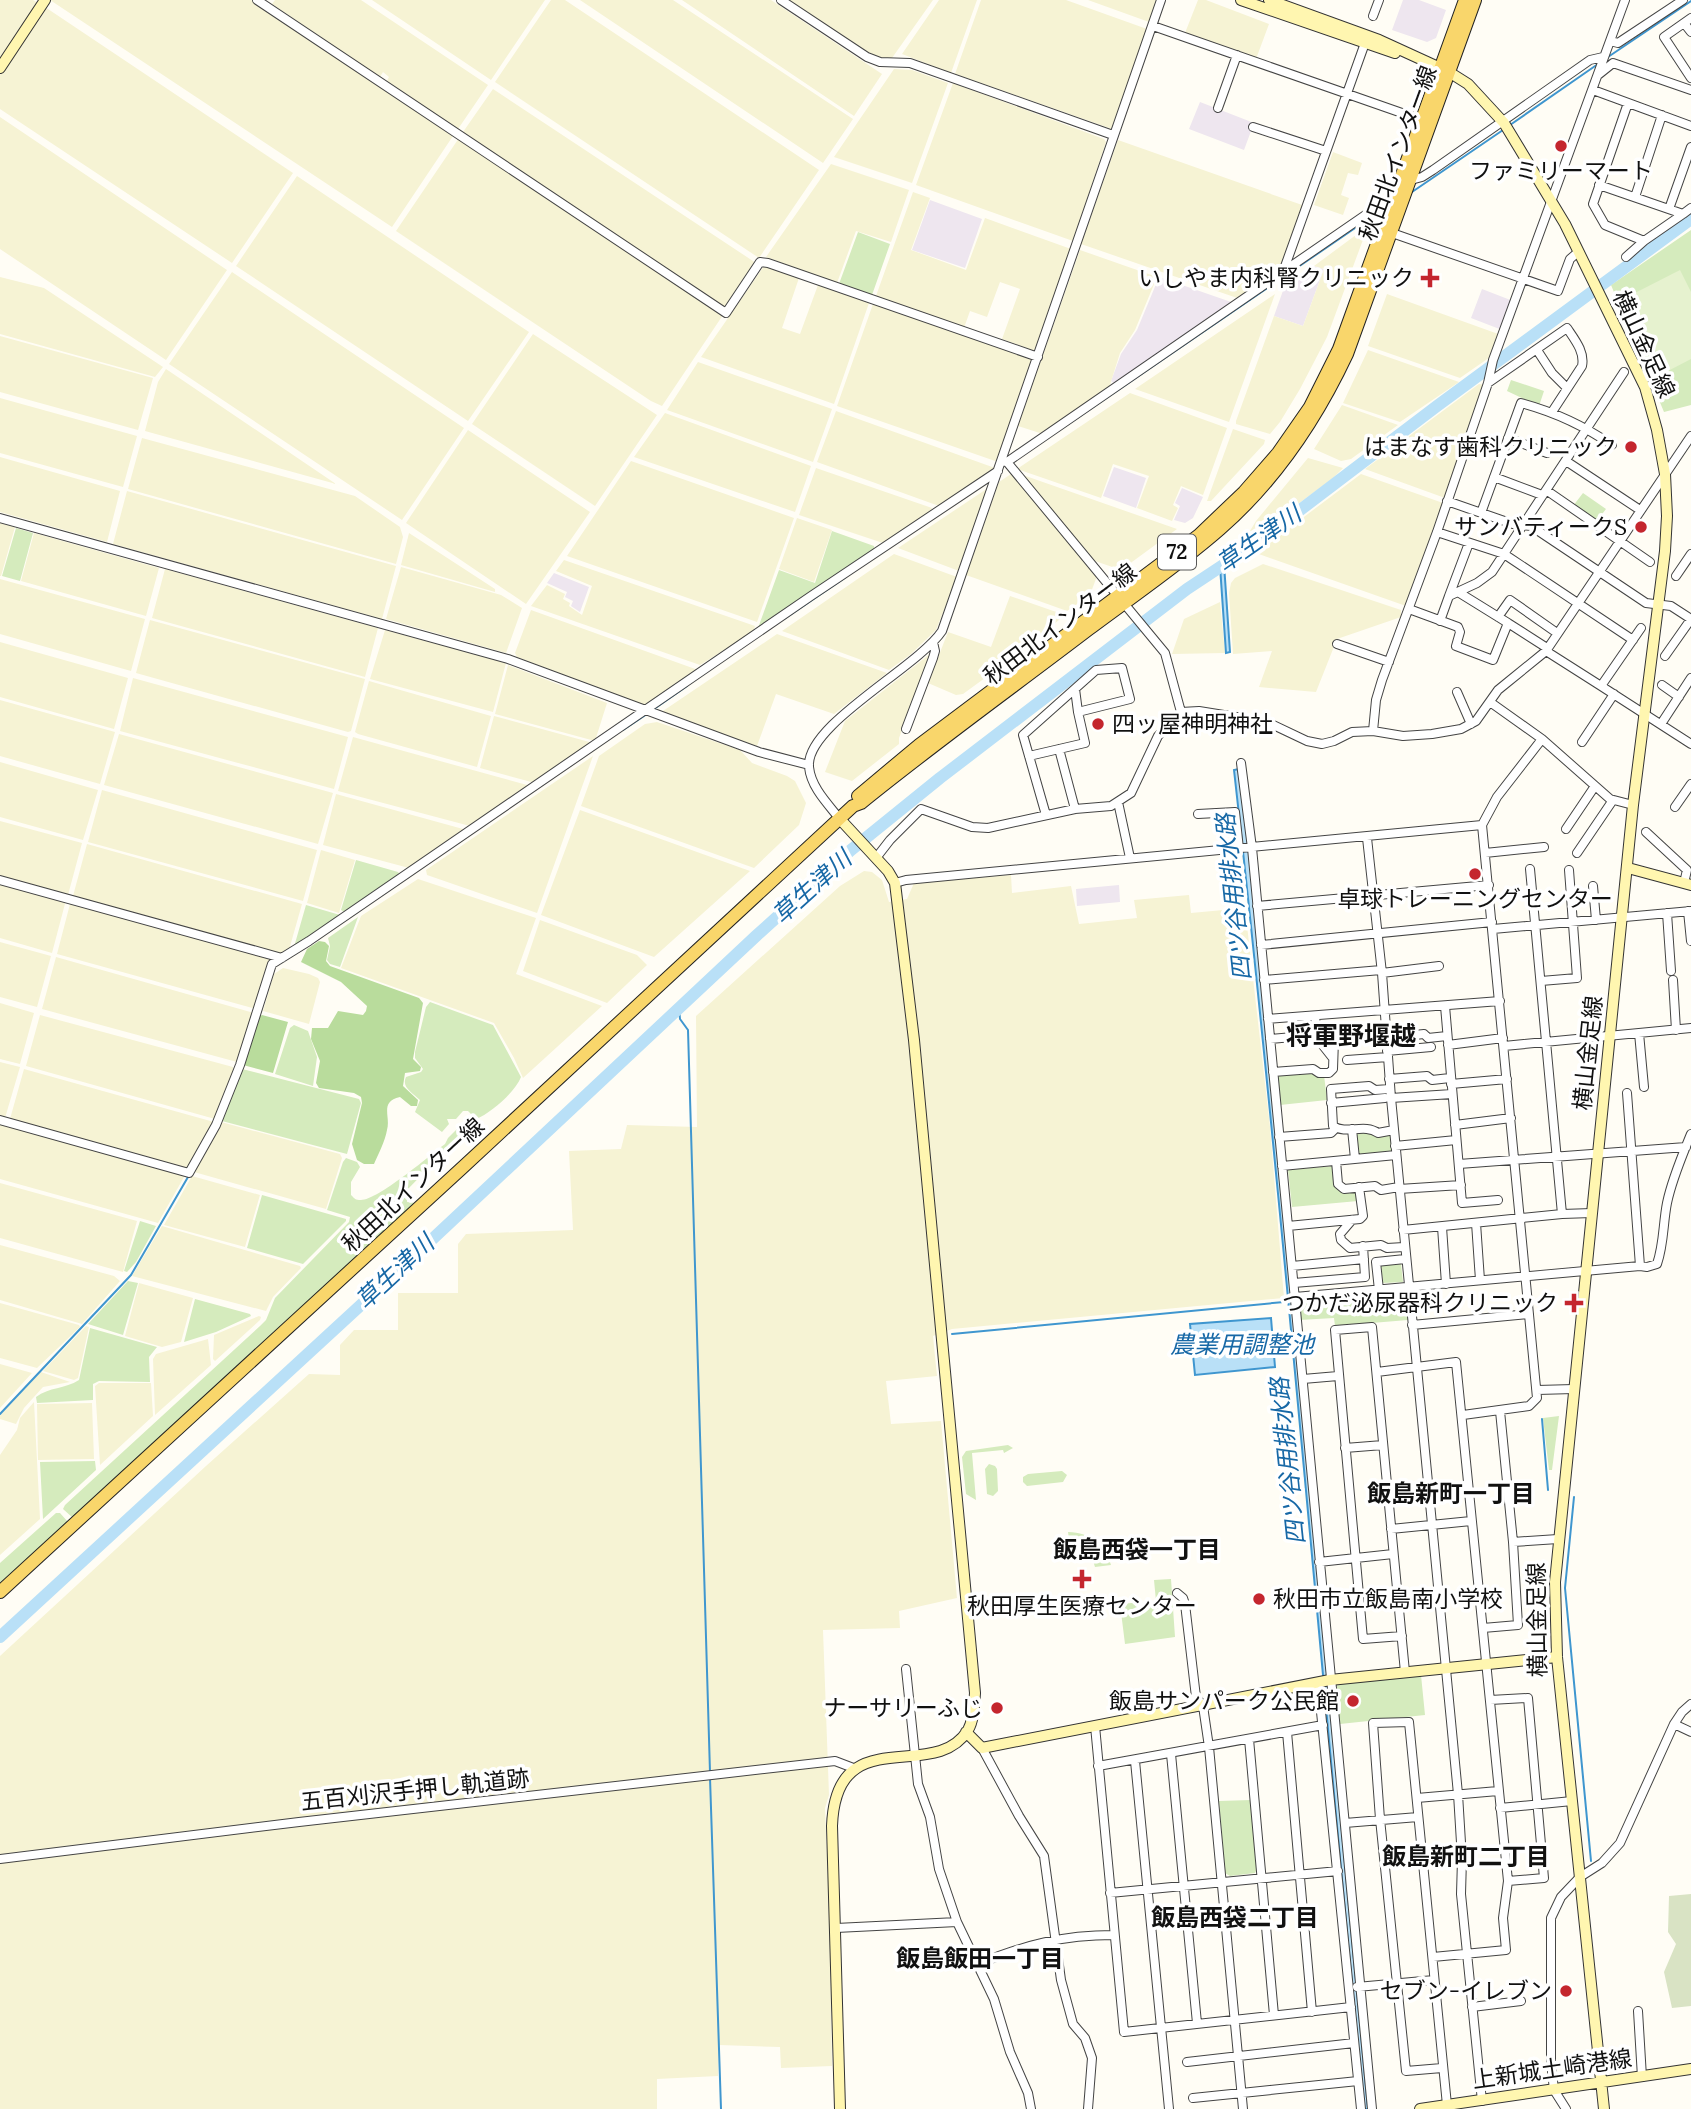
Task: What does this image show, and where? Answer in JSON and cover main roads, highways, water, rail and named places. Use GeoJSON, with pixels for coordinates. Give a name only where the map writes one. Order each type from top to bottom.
{"type":"FeatureCollection","features":[{"type":"Feature","properties":{"kind":"main road","name":"秋田北インター線"},"geometry":{"type":"LineString","coordinates":[[1121,599],[1220,516],[1255,481],[1297,427],[1323,383],[1339,349],[1445,70],[1465,0]]}},
{"type":"Feature","properties":{"kind":"main road","name":"秋田北インター線"},"geometry":{"type":"LineString","coordinates":[[0,1592],[853,806],[856,798],[919,745],[1222,528],[1265,483],[1294,447],[1323,402],[1347,354],[1392,233],[1396,200],[1422,120],[1475,0]]}},
{"type":"Feature","properties":{"kind":"water"},"geometry":{"type":"Polygon","coordinates":[[[1224,564],[1230,652],[1226,653],[1220,566],[1224,564]]]}},
{"type":"Feature","properties":{"kind":"water","name":"四ツ谷用排水路"},"geometry":{"type":"Polygon","coordinates":[[[1239,769],[1250,851],[1368,2109],[1364,2109],[1286,1272],[1234,770],[1239,769]]]}},
{"type":"Feature","properties":{"kind":"water","name":"農業用調整池"},"geometry":{"type":"Polygon","coordinates":[[[1271,1318],[1275,1367],[1195,1375],[1190,1324],[1271,1318]]]}},
{"type":"Feature","properties":{"kind":"waterway"},"geometry":{"type":"LineString","coordinates":[[1608,57],[1691,1]]}},
{"type":"Feature","properties":{"kind":"waterway"},"geometry":{"type":"LineString","coordinates":[[1510,125],[1598,64]]}},
{"type":"Feature","properties":{"kind":"waterway"},"geometry":{"type":"LineString","coordinates":[[1412,192],[1503,130]]}},
{"type":"Feature","properties":{"kind":"waterway"},"geometry":{"type":"LineString","coordinates":[[1058,431],[1380,211]]}},
{"type":"Feature","properties":{"kind":"waterway","name":"草生津川"},"geometry":{"type":"LineString","coordinates":[[0,1637],[851,850],[940,778],[1187,589],[1258,542],[1691,219]]}},
{"type":"Feature","properties":{"kind":"waterway"},"geometry":{"type":"LineString","coordinates":[[784,619],[846,577]]}},
{"type":"Feature","properties":{"kind":"waterway"},"geometry":{"type":"LineString","coordinates":[[654,709],[687,686]]}},
{"type":"Feature","properties":{"kind":"waterway"},"geometry":{"type":"LineString","coordinates":[[623,730],[647,714]]}},
{"type":"Feature","properties":{"kind":"waterway"},"geometry":{"type":"LineString","coordinates":[[679,1008],[680,1019],[688,1030],[710,1772]]}},
{"type":"Feature","properties":{"kind":"waterway"},"geometry":{"type":"LineString","coordinates":[[0,1414],[131,1275],[188,1177]]}},
{"type":"Feature","properties":{"kind":"waterway"},"geometry":{"type":"LineString","coordinates":[[952,1334],[1284,1302]]}},
{"type":"Feature","properties":{"kind":"waterway"},"geometry":{"type":"LineString","coordinates":[[1542,1419],[1548,1490]]}},
{"type":"Feature","properties":{"kind":"waterway"},"geometry":{"type":"LineString","coordinates":[[1574,1497],[1565,1588],[1591,1861]]}},
{"type":"Feature","properties":{"kind":"waterway"},"geometry":{"type":"LineString","coordinates":[[710,1778],[721,2109]]}},
{"type":"Feature","properties":{"kind":"place","name":"ファミリーマート"},"geometry":{"type":"Point","coordinates":[1561,146]}},
{"type":"Feature","properties":{"kind":"place","name":"いしやま内科腎クリニック"},"geometry":{"type":"Point","coordinates":[1430,278]}},
{"type":"Feature","properties":{"kind":"place","name":"はまなす歯科クリニック"},"geometry":{"type":"Point","coordinates":[1631,447]}},
{"type":"Feature","properties":{"kind":"place","name":"サンバティークS"},"geometry":{"type":"Point","coordinates":[1641,527]}},
{"type":"Feature","properties":{"kind":"place","name":"四ッ屋神明神社"},"geometry":{"type":"Point","coordinates":[1098,724]}},
{"type":"Feature","properties":{"kind":"place","name":"卓球トレーニングセンター"},"geometry":{"type":"Point","coordinates":[1475,874]}},
{"type":"Feature","properties":{"kind":"place","name":"つかだ泌尿器科クリニック"},"geometry":{"type":"Point","coordinates":[1574,1303]}},
{"type":"Feature","properties":{"kind":"place","name":"秋田厚生医療センター"},"geometry":{"type":"Point","coordinates":[1082,1579]}},
{"type":"Feature","properties":{"kind":"place","name":"秋田市立飯島南小学校"},"geometry":{"type":"Point","coordinates":[1259,1599]}},
{"type":"Feature","properties":{"kind":"place","name":"飯島サンパーク公民館"},"geometry":{"type":"Point","coordinates":[1353,1701]}},
{"type":"Feature","properties":{"kind":"place","name":"ナーサリーふじ"},"geometry":{"type":"Point","coordinates":[997,1708]}},
{"type":"Feature","properties":{"kind":"place","name":"セブン-イレブン"},"geometry":{"type":"Point","coordinates":[1566,1991]}},
{"type":"Feature","properties":{"kind":"district","name":"将軍野堰越"},"geometry":{"type":"Point","coordinates":[1351,1036]}},
{"type":"Feature","properties":{"kind":"district","name":"飯島新町一丁目"},"geometry":{"type":"Point","coordinates":[1451,1494]}},
{"type":"Feature","properties":{"kind":"district","name":"飯島西袋一丁目"},"geometry":{"type":"Point","coordinates":[1137,1550]}},
{"type":"Feature","properties":{"kind":"district","name":"飯島新町二丁目"},"geometry":{"type":"Point","coordinates":[1466,1857]}},
{"type":"Feature","properties":{"kind":"district","name":"飯島西袋二丁目"},"geometry":{"type":"Point","coordinates":[1235,1918]}},
{"type":"Feature","properties":{"kind":"district","name":"飯島飯田一丁目"},"geometry":{"type":"Point","coordinates":[980,1959]}}]}
